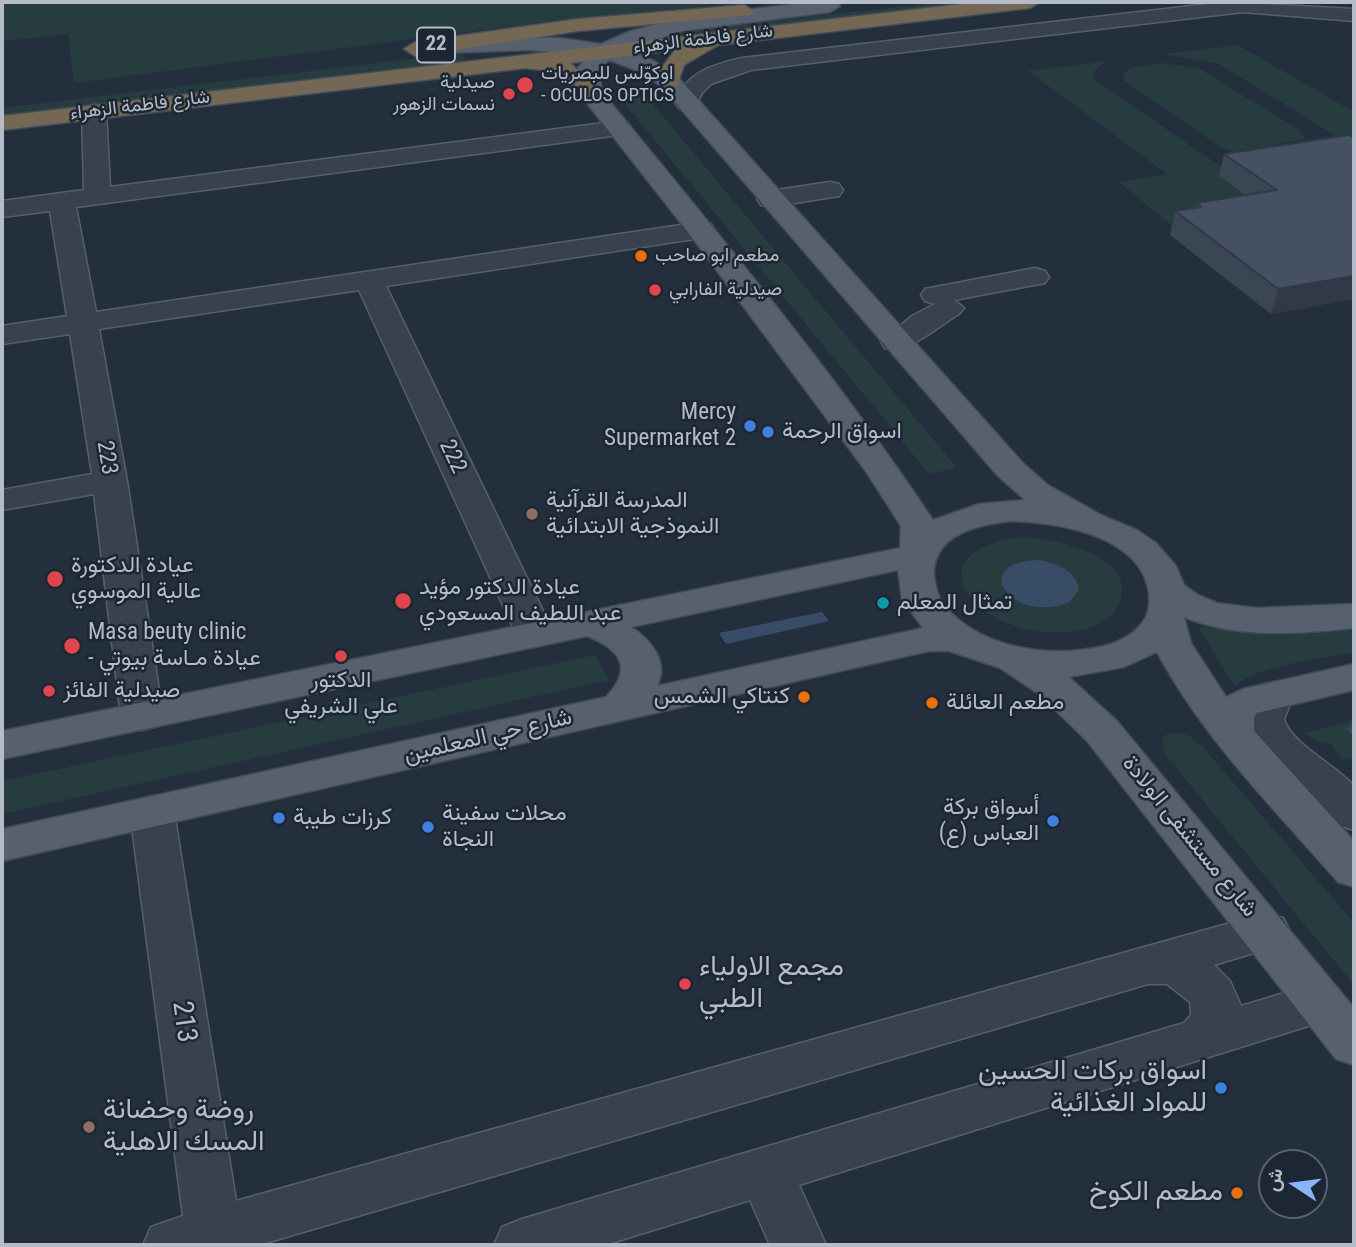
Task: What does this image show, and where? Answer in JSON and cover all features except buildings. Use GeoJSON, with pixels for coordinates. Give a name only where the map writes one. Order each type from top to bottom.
{"type":"FeatureCollection","features":[{"type":"Feature","properties":{"kind":"highway","name":"شارع فاطمة الزهراء"},"geometry":{"type":"LineString","coordinates":[[404,51],[620,20],[872,2]]}},
{"type":"Feature","properties":{"kind":"highway","name":"شارع فاطمة الزهراء"},"geometry":{"type":"LineString","coordinates":[[663,65],[751,35],[1030,2]]}},
{"type":"Feature","properties":{"kind":"highway"},"geometry":{"type":"LineString","coordinates":[[663,65],[672,65],[684,54],[713,42],[751,35]]}},
{"type":"Feature","properties":{"kind":"highway","name":"شارع فاطمة الزهراء"},"geometry":{"type":"LineString","coordinates":[[2,123],[492,64],[594,71]]}},
{"type":"Feature","properties":{"kind":"highway"},"geometry":{"type":"LineString","coordinates":[[492,64],[556,66],[573,74],[594,71]]}},
{"type":"Feature","properties":{"kind":"highway","name":"شارع فاطمة الزهراء"},"geometry":{"type":"LineString","coordinates":[[2,102],[180,80]]}},
{"type":"Feature","properties":{"kind":"main road"},"geometry":{"type":"LineString","coordinates":[[830,6],[716,19],[663,65],[620,59],[597,62],[594,71],[619,128],[701,230],[880,466],[919,526],[914,582],[927,610],[940,623],[987,650],[1063,664],[1104,660],[1137,647],[1150,638],[1166,604]]}},
{"type":"Feature","properties":{"kind":"main road"},"geometry":{"type":"LineString","coordinates":[[594,71],[625,39],[663,65],[770,199],[1022,480],[1046,499],[1126,540],[1146,555],[1160,572],[1166,604],[1167,633],[1180,661],[1233,733],[1354,870]]}},
{"type":"Feature","properties":{"kind":"main road"},"geometry":{"type":"LineString","coordinates":[[404,51],[495,44],[594,71]]}},
{"type":"Feature","properties":{"kind":"main road"},"geometry":{"type":"LineString","coordinates":[[2,745],[918,555],[934,535],[946,527],[986,513],[1032,510],[1090,522]]}},
{"type":"Feature","properties":{"kind":"main road"},"geometry":{"type":"LineString","coordinates":[[1166,604],[1249,619],[1291,621],[1354,615]]}},
{"type":"Feature","properties":{"kind":"main road"},"geometry":{"type":"LineString","coordinates":[[588,623],[618,634],[637,652],[642,664],[638,687],[619,708]]}},
{"type":"Feature","properties":{"kind":"main road","name":"شارع حي المعلمين"},"geometry":{"type":"LineString","coordinates":[[2,845],[929,639],[949,639],[987,650]]}},
{"type":"Feature","properties":{"kind":"main road","name":"شارع مستشفى الولادة"},"geometry":{"type":"LineString","coordinates":[[987,650],[1053,685],[1102,730],[1354,1044]]}},
{"type":"Feature","properties":{"kind":"main road"},"geometry":{"type":"LineString","coordinates":[[1233,733],[1232,722],[1238,707],[1248,701],[1354,677]]}},
{"type":"Feature","properties":{"kind":"street"},"geometry":{"type":"LineString","coordinates":[[663,65],[691,92],[706,78],[725,68],[751,63],[1243,6],[1354,15]]}},
{"type":"Feature","properties":{"kind":"street"},"geometry":{"type":"LineString","coordinates":[[94,112],[97,197]]}},
{"type":"Feature","properties":{"kind":"street"},"geometry":{"type":"LineString","coordinates":[[2,209],[619,128]]}},
{"type":"Feature","properties":{"kind":"street"},"geometry":{"type":"LineString","coordinates":[[770,199],[830,190]]}},
{"type":"Feature","properties":{"kind":"street","name":"223"},"geometry":{"type":"LineString","coordinates":[[62,201],[110,481],[142,716]]}},
{"type":"Feature","properties":{"kind":"street"},"geometry":{"type":"LineString","coordinates":[[2,335],[701,230]]}},
{"type":"Feature","properties":{"kind":"street"},"geometry":{"type":"LineString","coordinates":[[896,342],[923,322],[942,302],[1035,277]]}},
{"type":"Feature","properties":{"kind":"street","name":"222"},"geometry":{"type":"LineString","coordinates":[[369,280],[535,634]]}},
{"type":"Feature","properties":{"kind":"street"},"geometry":{"type":"LineString","coordinates":[[2,500],[110,481]]}},
{"type":"Feature","properties":{"kind":"street"},"geometry":{"type":"LineString","coordinates":[[1274,695],[1263,719],[1269,737],[1283,753],[1322,780],[1354,814]]}},
{"type":"Feature","properties":{"kind":"street","name":"213"},"geometry":{"type":"LineString","coordinates":[[152,811],[192,1239]]}},
{"type":"Feature","properties":{"kind":"street"},"geometry":{"type":"LineString","coordinates":[[192,1239],[1266,931]]}},
{"type":"Feature","properties":{"kind":"street"},"geometry":{"type":"LineString","coordinates":[[1147,965],[1169,965],[1192,974],[1210,990],[1218,1009],[1215,1027],[1200,1039]]}},
{"type":"Feature","properties":{"kind":"street"},"geometry":{"type":"LineString","coordinates":[[522,1245],[1321,1002]]}},
{"type":"Feature","properties":{"kind":"street"},"geometry":{"type":"LineString","coordinates":[[765,1171],[798,1245]]}},
{"type":"Feature","properties":{"kind":"green space"},"geometry":{"type":"Polygon","coordinates":[[[2,2],[749,2],[552,21],[74,83],[68,34],[2,41],[2,2]]]}},
{"type":"Feature","properties":{"kind":"green space"},"geometry":{"type":"Polygon","coordinates":[[[940,2],[988,2],[699,36],[693,30],[940,2]]]}},
{"type":"Feature","properties":{"kind":"green space"},"geometry":{"type":"Polygon","coordinates":[[[1238,45],[1354,112],[1354,147],[1217,63],[1162,54],[1238,45]]]}},
{"type":"Feature","properties":{"kind":"green space"},"geometry":{"type":"Polygon","coordinates":[[[460,53],[468,61],[2,117],[2,108],[460,53]]]}},
{"type":"Feature","properties":{"kind":"green space"},"geometry":{"type":"Polygon","coordinates":[[[1107,61],[1094,71],[1093,79],[1232,174],[1263,208],[1172,226],[1119,182],[1167,174],[1028,71],[1107,61]]]}},
{"type":"Feature","properties":{"kind":"green space"},"geometry":{"type":"Polygon","coordinates":[[[1162,63],[1200,69],[1301,131],[1306,139],[1237,152],[1222,148],[1125,81],[1124,74],[1130,68],[1162,63]]]}},
{"type":"Feature","properties":{"kind":"green space"},"geometry":{"type":"Polygon","coordinates":[[[646,96],[957,468],[929,474],[622,100],[646,96]]]}},
{"type":"Feature","properties":{"kind":"green space"},"geometry":{"type":"Polygon","coordinates":[[[1023,537],[1055,541],[1074,547],[1108,564],[1119,576],[1122,591],[1114,613],[1099,624],[1082,630],[1042,632],[1011,624],[986,611],[968,595],[961,577],[967,560],[986,546],[1023,537]]]}},
{"type":"Feature","properties":{"kind":"green space"},"geometry":{"type":"Polygon","coordinates":[[[1354,625],[1354,652],[1273,668],[1244,679],[1235,687],[1198,627],[1292,635],[1354,625]]]}},
{"type":"Feature","properties":{"kind":"green space"},"geometry":{"type":"Polygon","coordinates":[[[595,655],[609,680],[2,814],[2,781],[595,655]]]}},
{"type":"Feature","properties":{"kind":"green space"},"geometry":{"type":"Polygon","coordinates":[[[1352,721],[1347,730],[1354,737],[1354,761],[1353,758],[1342,760],[1330,743],[1319,742],[1304,733],[1352,721]]]}},
{"type":"Feature","properties":{"kind":"green space"},"geometry":{"type":"Polygon","coordinates":[[[1180,733],[1190,736],[1203,747],[1354,923],[1354,985],[1164,753],[1162,739],[1167,734],[1180,733]]]}},
{"type":"Feature","properties":{"kind":"water"},"geometry":{"type":"Polygon","coordinates":[[[1039,560],[1059,566],[1074,577],[1079,589],[1070,602],[1051,607],[1031,606],[1021,603],[1006,591],[1001,582],[1009,567],[1020,562],[1039,560]]]}},
{"type":"Feature","properties":{"kind":"water"},"geometry":{"type":"Polygon","coordinates":[[[822,612],[829,621],[726,644],[719,633],[822,612]]]}},
{"type":"Feature","properties":{"kind":"place","name":"اوكوّلس للبصريات - OCULOS OPTICS"},"geometry":{"type":"Point","coordinates":[525,85]}},
{"type":"Feature","properties":{"kind":"place","name":"صيدلية نسمات الزهور"},"geometry":{"type":"Point","coordinates":[509,94]}},
{"type":"Feature","properties":{"kind":"place","name":"مطعم ابو صاحب"},"geometry":{"type":"Point","coordinates":[641,256]}},
{"type":"Feature","properties":{"kind":"place","name":"صيدلية الفارابي"},"geometry":{"type":"Point","coordinates":[655,290]}},
{"type":"Feature","properties":{"kind":"place","name":"Mercy Supermarket 2"},"geometry":{"type":"Point","coordinates":[750,426]}},
{"type":"Feature","properties":{"kind":"place","name":"اسواق الرحمة"},"geometry":{"type":"Point","coordinates":[768,432]}},
{"type":"Feature","properties":{"kind":"place","name":"المدرسة القرآنية النموذجية الابتدائية"},"geometry":{"type":"Point","coordinates":[532,514]}},
{"type":"Feature","properties":{"kind":"place","name":"عيادة الدكتورة عالية الموسوي"},"geometry":{"type":"Point","coordinates":[55,579]}},
{"type":"Feature","properties":{"kind":"place","name":"عيادة الدكتور مؤيد عبد اللطيف المسعودي"},"geometry":{"type":"Point","coordinates":[403,601]}},
{"type":"Feature","properties":{"kind":"place","name":"تمثال المعلم"},"geometry":{"type":"Point","coordinates":[883,603]}},
{"type":"Feature","properties":{"kind":"place","name":"Masa beuty clinic - عيادة مـاسة بيوتي"},"geometry":{"type":"Point","coordinates":[72,646]}},
{"type":"Feature","properties":{"kind":"place","name":"الدكتور علي الشريفي"},"geometry":{"type":"Point","coordinates":[341,656]}},
{"type":"Feature","properties":{"kind":"place","name":"صيدلية الفائز"},"geometry":{"type":"Point","coordinates":[49,691]}},
{"type":"Feature","properties":{"kind":"place","name":"كنتاكي الشمس"},"geometry":{"type":"Point","coordinates":[804,697]}},
{"type":"Feature","properties":{"kind":"place","name":"مطعم العائلة"},"geometry":{"type":"Point","coordinates":[932,703]}},
{"type":"Feature","properties":{"kind":"place","name":"كرزات طيبة"},"geometry":{"type":"Point","coordinates":[279,818]}},
{"type":"Feature","properties":{"kind":"place","name":"أسواق بركة العباس (ع)"},"geometry":{"type":"Point","coordinates":[1053,821]}},
{"type":"Feature","properties":{"kind":"place","name":"محلات سفينة النجاة"},"geometry":{"type":"Point","coordinates":[428,827]}},
{"type":"Feature","properties":{"kind":"place","name":"مجمع الاولياء الطبي"},"geometry":{"type":"Point","coordinates":[685,984]}},
{"type":"Feature","properties":{"kind":"place","name":"اسواق بركات الحسين للمواد الغذائية"},"geometry":{"type":"Point","coordinates":[1221,1088]}},
{"type":"Feature","properties":{"kind":"place","name":"روضة وحضانة المسك الاهلية"},"geometry":{"type":"Point","coordinates":[89,1127]}},
{"type":"Feature","properties":{"kind":"place","name":"مطعم الكوخ"},"geometry":{"type":"Point","coordinates":[1237,1193]}}]}
